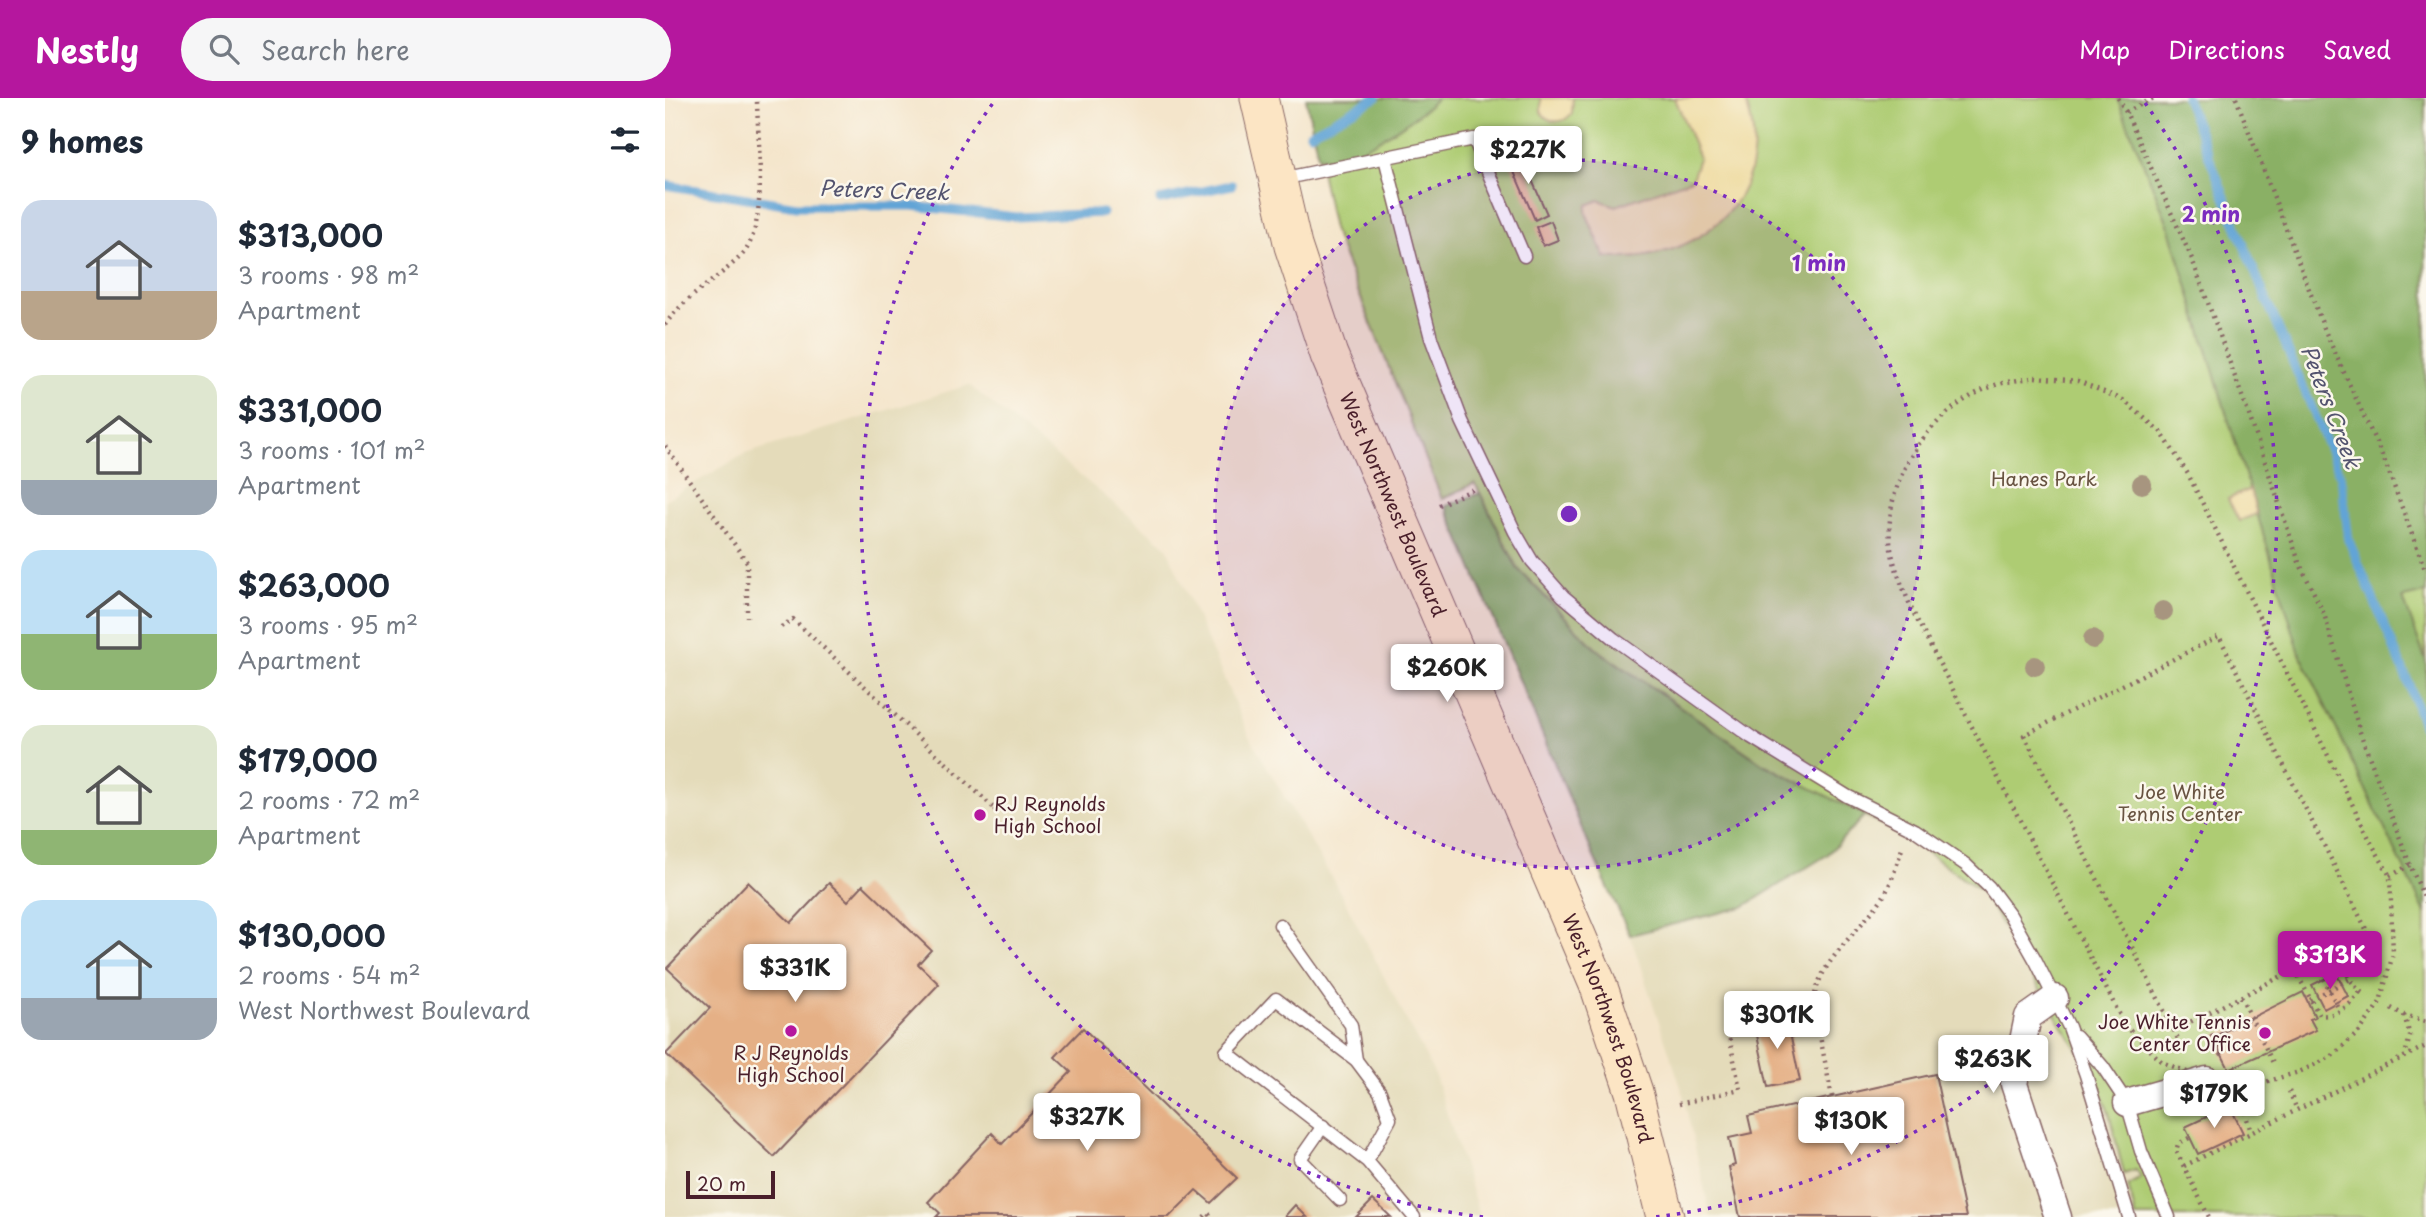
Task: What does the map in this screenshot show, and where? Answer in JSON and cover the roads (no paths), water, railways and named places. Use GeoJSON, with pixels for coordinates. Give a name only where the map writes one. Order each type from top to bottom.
{"type":"FeatureCollection","features":[{"type":"Feature","properties":{"kind":"main road","name":"West Northwest Boulevard"},"geometry":{"type":"LineString","coordinates":[[1259,98],[1293,246],[1329,355],[1599,986],[1635,1092],[1665,1217]]}},
{"type":"Feature","properties":{"kind":"street"},"geometry":{"type":"LineString","coordinates":[[2055,998],[2028,1017],[2014,1084],[2058,1217]]}},
{"type":"Feature","properties":{"kind":"street"},"geometry":{"type":"LineString","coordinates":[[2127,1103],[2207,1080]]}},
{"type":"Feature","properties":{"kind":"lane"},"geometry":{"type":"LineString","coordinates":[[1277,180],[1474,139],[1524,256]]}},
{"type":"Feature","properties":{"kind":"lane"},"geometry":{"type":"LineString","coordinates":[[1385,158],[1413,277],[1431,338],[1462,421],[1515,532],[1532,561],[1545,578],[1614,639],[1751,737],[1847,796],[1910,827],[1966,865],[1989,887],[2010,915],[2069,1027],[2087,1075],[2129,1217]]}},
{"type":"Feature","properties":{"kind":"lane"},"geometry":{"type":"LineString","coordinates":[[1280,925],[1351,1025],[1356,1060]]}},
{"type":"Feature","properties":{"kind":"lane"},"geometry":{"type":"LineString","coordinates":[[1367,1161],[1390,1119],[1380,1092],[1356,1060],[1276,999],[1226,1052],[1367,1161],[1414,1217]]}},
{"type":"Feature","properties":{"kind":"lane"},"geometry":{"type":"LineString","coordinates":[[2069,1027],[2103,1068],[2127,1103],[2141,1151],[2169,1217]]}},
{"type":"Feature","properties":{"kind":"lane"},"geometry":{"type":"LineString","coordinates":[[1323,1126],[1300,1159],[1339,1200]]}},
{"type":"Feature","properties":{"kind":"waterway","name":"Peters Creek"},"geometry":{"type":"LineString","coordinates":[[1310,133],[1376,98]]}},
{"type":"Feature","properties":{"kind":"waterway","name":"Peters Creek"},"geometry":{"type":"LineString","coordinates":[[2186,98],[2249,258],[2341,477],[2349,541],[2407,679],[2426,733]]}},
{"type":"Feature","properties":{"kind":"waterway","name":"Peters Creek"},"geometry":{"type":"LineString","coordinates":[[665,185],[797,206],[912,206],[1017,217],[1103,213]]}},
{"type":"Feature","properties":{"kind":"waterway","name":"Peters Creek"},"geometry":{"type":"LineString","coordinates":[[1160,200],[1232,185]]}},
{"type":"Feature","properties":{"kind":"place","name":"RJ Reynolds High School"},"geometry":{"type":"Point","coordinates":[980,815]}},
{"type":"Feature","properties":{"kind":"place","name":"R J Reynolds High School"},"geometry":{"type":"Point","coordinates":[791,1031]}},
{"type":"Feature","properties":{"kind":"place","name":"Joe White Tennis Center Office"},"geometry":{"type":"Point","coordinates":[2265,1033]}},
{"type":"Feature","properties":{"kind":"park label","name":"Hanes Park"},"geometry":{"type":"Point","coordinates":[2044,479]}},
{"type":"Feature","properties":{"kind":"park label","name":"Joe White Tennis Center"},"geometry":{"type":"Point","coordinates":[2180,803]}}]}
